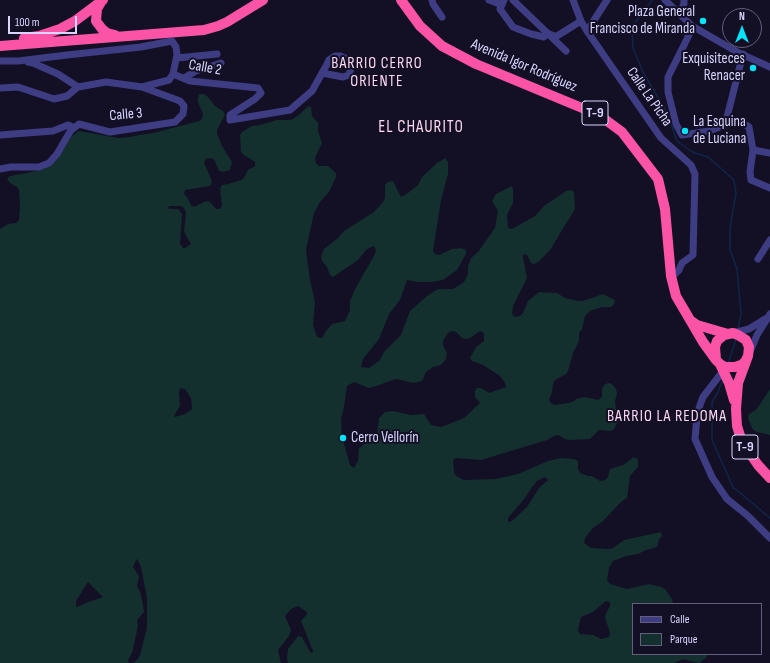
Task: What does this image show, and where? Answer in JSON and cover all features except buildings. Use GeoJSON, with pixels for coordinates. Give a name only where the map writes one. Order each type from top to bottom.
{"type":"FeatureCollection","features":[{"type":"Feature","properties":{"kind":"highway"},"geometry":{"type":"LineString","coordinates":[[103,0],[97,8],[96,21],[107,33],[117,36]]}},
{"type":"Feature","properties":{"kind":"highway"},"geometry":{"type":"LineString","coordinates":[[0,40],[39,36],[51,33],[75,21],[103,0]]}},
{"type":"Feature","properties":{"kind":"highway"},"geometry":{"type":"LineString","coordinates":[[232,19],[254,0]]}},
{"type":"Feature","properties":{"kind":"highway"},"geometry":{"type":"LineString","coordinates":[[0,46],[204,30],[218,26],[232,19],[263,0]]}},
{"type":"Feature","properties":{"kind":"highway","name":"Avenida Igor Rodríguez"},"geometry":{"type":"LineString","coordinates":[[400,0],[420,26],[442,46],[476,64],[599,115],[622,132],[658,179],[665,209],[671,276],[676,296],[689,319],[697,325],[731,333]]}},
{"type":"Feature","properties":{"kind":"highway","name":"Avenida Igor Rodríguez"},"geometry":{"type":"LineString","coordinates":[[685,312],[703,342],[723,367]]}},
{"type":"Feature","properties":{"kind":"highway","name":"T-9"},"geometry":{"type":"LineString","coordinates":[[736,409],[715,347],[717,341],[731,333],[743,337],[748,344],[748,356],[738,383],[736,409],[737,426],[742,442],[758,465],[770,478]]}},
{"type":"Feature","properties":{"kind":"highway"},"geometry":{"type":"LineString","coordinates":[[723,367],[741,365],[745,362],[748,356]]}},
{"type":"Feature","properties":{"kind":"street"},"geometry":{"type":"LineString","coordinates":[[432,0],[442,17]]}},
{"type":"Feature","properties":{"kind":"street"},"geometry":{"type":"LineString","coordinates":[[489,0],[503,2],[500,9],[513,26],[531,34],[544,37],[547,33]]}},
{"type":"Feature","properties":{"kind":"street"},"geometry":{"type":"LineString","coordinates":[[513,0],[566,51]]}},
{"type":"Feature","properties":{"kind":"street","name":"Calle La Picha"},"geometry":{"type":"LineString","coordinates":[[573,0],[581,21],[587,31],[661,138],[691,165],[695,174],[693,255],[682,263],[680,270],[674,276],[671,276]]}},
{"type":"Feature","properties":{"kind":"street"},"geometry":{"type":"LineString","coordinates":[[587,31],[607,0]]}},
{"type":"Feature","properties":{"kind":"street"},"geometry":{"type":"LineString","coordinates":[[666,1],[693,27],[770,67]]}},
{"type":"Feature","properties":{"kind":"street"},"geometry":{"type":"LineString","coordinates":[[679,14],[685,1]]}},
{"type":"Feature","properties":{"kind":"street"},"geometry":{"type":"LineString","coordinates":[[547,33],[557,36],[581,21]]}},
{"type":"Feature","properties":{"kind":"street"},"geometry":{"type":"LineString","coordinates":[[693,27],[668,77],[668,92],[676,124],[682,135],[709,131],[725,125],[731,120],[740,121],[748,127],[753,150],[750,172],[751,180],[770,188]]}},
{"type":"Feature","properties":{"kind":"street"},"geometry":{"type":"LineString","coordinates":[[0,61],[18,61],[141,47],[172,41],[176,47],[177,58],[173,74]]}},
{"type":"Feature","properties":{"kind":"street"},"geometry":{"type":"LineString","coordinates":[[177,58],[217,54]]}},
{"type":"Feature","properties":{"kind":"street"},"geometry":{"type":"LineString","coordinates":[[725,125],[743,54]]}},
{"type":"Feature","properties":{"kind":"street"},"geometry":{"type":"LineString","coordinates":[[18,61],[33,63],[58,74],[78,87]]}},
{"type":"Feature","properties":{"kind":"street"},"geometry":{"type":"LineString","coordinates":[[184,78],[196,71],[221,63]]}},
{"type":"Feature","properties":{"kind":"street","name":"Calle 2"},"geometry":{"type":"LineString","coordinates":[[0,88],[18,87],[54,99],[67,96],[78,87],[106,82],[142,87],[169,80],[173,74],[190,81],[258,88],[261,93],[255,99],[230,115],[230,120],[290,110],[312,91],[322,73]]}},
{"type":"Feature","properties":{"kind":"street","name":"Calle 3"},"geometry":{"type":"LineString","coordinates":[[0,134],[53,131],[68,125],[74,128],[79,124],[110,132],[175,122],[183,114],[184,106],[180,101],[142,87]]}},
{"type":"Feature","properties":{"kind":"street"},"geometry":{"type":"LineString","coordinates":[[0,169],[11,167],[39,167],[49,163],[57,154],[70,130],[74,128]]}},
{"type":"Feature","properties":{"kind":"street"},"geometry":{"type":"LineString","coordinates":[[753,150],[770,153]]}},
{"type":"Feature","properties":{"kind":"street"},"geometry":{"type":"LineString","coordinates":[[758,259],[770,240]]}},
{"type":"Feature","properties":{"kind":"street"},"geometry":{"type":"LineString","coordinates":[[731,333],[749,329],[768,316]]}},
{"type":"Feature","properties":{"kind":"street"},"geometry":{"type":"LineString","coordinates":[[748,356],[755,339],[768,316]]}},
{"type":"Feature","properties":{"kind":"street"},"geometry":{"type":"LineString","coordinates":[[723,367],[702,401],[697,416],[696,439],[712,477],[727,499],[748,516],[770,538]]}},
{"type":"Feature","properties":{"kind":"green space"},"geometry":{"type":"Polygon","coordinates":[[[199,94],[204,94],[215,106],[223,111],[225,115],[217,130],[217,134],[222,146],[232,162],[230,170],[223,172],[219,171],[214,159],[206,159],[204,163],[212,182],[210,186],[185,190],[184,194],[194,207],[206,201],[210,202],[216,209],[220,209],[222,205],[220,189],[222,185],[241,180],[244,178],[248,170],[255,166],[255,162],[241,152],[240,135],[242,132],[252,126],[277,120],[291,120],[299,115],[308,106],[311,107],[312,116],[318,123],[318,131],[322,143],[315,158],[316,163],[319,166],[328,166],[336,173],[336,177],[329,192],[320,202],[314,213],[306,250],[315,302],[313,325],[317,337],[322,338],[332,324],[345,321],[350,310],[350,301],[355,289],[376,250],[374,246],[367,249],[358,260],[333,277],[330,275],[327,267],[322,261],[321,257],[324,249],[344,231],[374,212],[385,198],[385,185],[388,182],[393,181],[401,197],[418,185],[422,177],[437,163],[445,158],[448,162],[448,174],[441,200],[433,251],[435,254],[439,255],[452,249],[461,248],[466,250],[466,254],[457,270],[443,280],[417,282],[407,280],[400,300],[389,314],[379,339],[363,359],[361,367],[369,368],[380,360],[384,352],[401,335],[410,311],[427,296],[438,289],[453,289],[464,282],[468,274],[468,266],[471,258],[478,252],[495,228],[498,211],[492,201],[496,194],[512,186],[513,203],[507,215],[508,228],[512,229],[535,216],[544,206],[566,191],[571,190],[574,192],[575,209],[550,250],[534,264],[531,263],[527,255],[523,254],[527,278],[513,306],[512,314],[515,317],[520,316],[523,313],[528,301],[539,292],[557,293],[565,298],[578,301],[583,301],[603,294],[615,300],[611,307],[602,307],[590,311],[585,316],[582,329],[579,333],[579,341],[573,353],[568,371],[566,374],[555,380],[549,400],[555,405],[573,402],[576,399],[585,397],[598,400],[602,397],[602,389],[604,385],[608,383],[612,384],[616,389],[616,409],[621,411],[623,415],[614,429],[611,431],[599,430],[590,439],[569,440],[558,435],[547,440],[481,460],[456,458],[453,460],[454,472],[456,476],[464,480],[496,479],[518,474],[548,461],[561,458],[574,459],[578,461],[578,469],[580,473],[592,476],[600,481],[605,480],[608,477],[610,469],[623,465],[634,457],[638,459],[638,467],[630,476],[627,498],[621,502],[603,521],[593,528],[585,538],[584,543],[591,548],[609,549],[613,548],[624,540],[661,532],[662,536],[659,539],[657,547],[613,561],[609,568],[607,580],[610,584],[627,589],[649,584],[665,589],[672,599],[673,603],[632,603],[632,655],[708,655],[706,658],[699,663],[683,659],[674,663],[288,663],[288,649],[298,636],[302,637],[310,652],[312,653],[313,651],[301,621],[307,612],[298,606],[291,609],[285,616],[291,630],[289,636],[278,650],[281,663],[133,663],[140,655],[147,628],[147,598],[141,567],[137,559],[133,567],[139,576],[137,586],[141,594],[144,612],[137,620],[138,626],[132,653],[128,660],[129,663],[0,663],[0,229],[8,224],[16,223],[19,220],[20,207],[19,190],[7,179],[10,176],[44,169],[56,160],[72,136],[79,131],[118,138],[130,137],[153,133],[199,121],[202,119],[203,114],[198,102],[199,94]],[[181,206],[168,207],[169,209],[178,209],[182,214],[180,244],[183,248],[185,248],[191,244],[184,232],[186,213],[184,208],[181,206]],[[452,331],[448,333],[443,341],[443,346],[447,353],[446,359],[441,365],[433,367],[426,372],[422,381],[414,383],[396,379],[369,388],[354,382],[347,386],[341,419],[342,436],[350,465],[354,468],[358,461],[359,448],[377,434],[379,418],[385,412],[393,411],[411,415],[424,414],[431,425],[440,427],[464,418],[480,403],[475,397],[475,391],[477,388],[481,388],[489,393],[506,387],[500,376],[483,365],[472,361],[470,358],[476,347],[484,341],[484,333],[480,331],[466,339],[462,338],[456,332],[452,331]],[[180,388],[180,406],[174,416],[175,417],[185,414],[192,409],[191,398],[185,389],[180,388]],[[545,477],[537,481],[532,487],[508,518],[508,522],[512,521],[527,507],[539,488],[548,480],[545,477]],[[88,582],[76,601],[77,607],[103,597],[88,582]],[[606,601],[593,612],[581,617],[578,630],[580,634],[593,635],[601,639],[609,637],[610,633],[605,617],[610,606],[610,602],[606,601]]]}},
{"type":"Feature","properties":{"kind":"green space"},"geometry":{"type":"Polygon","coordinates":[[[770,389],[770,435],[753,430],[748,418],[749,414],[756,410],[770,389]]]}},
{"type":"Feature","properties":{"kind":"waterway"},"geometry":{"type":"LineString","coordinates":[[652,0],[632,27],[633,48],[643,72],[667,113],[677,141],[692,152],[708,157],[734,180],[736,193],[730,228],[730,250],[737,269],[741,314],[738,329]]}},
{"type":"Feature","properties":{"kind":"waterway"},"geometry":{"type":"LineString","coordinates":[[728,364],[736,339]]}},
{"type":"Feature","properties":{"kind":"waterway"},"geometry":{"type":"LineString","coordinates":[[723,379],[712,402],[712,440],[733,487],[770,518]]}},
{"type":"Feature","properties":{"kind":"place","name":"Plaza General Francisco de Miranda"},"geometry":{"type":"Point","coordinates":[703,21]}},
{"type":"Feature","properties":{"kind":"place","name":"Exquisiteces Renacer"},"geometry":{"type":"Point","coordinates":[753,68]}},
{"type":"Feature","properties":{"kind":"place","name":"La Esquina de Luciana"},"geometry":{"type":"Point","coordinates":[685,131]}},
{"type":"Feature","properties":{"kind":"place","name":"Cerro Vellorín"},"geometry":{"type":"Point","coordinates":[343,438]}},
{"type":"Feature","properties":{"kind":"district","name":"BARRIO CERRO ORIENTE"},"geometry":{"type":"Point","coordinates":[377,73]}},
{"type":"Feature","properties":{"kind":"district","name":"EL CHAURITO"},"geometry":{"type":"Point","coordinates":[421,128]}},
{"type":"Feature","properties":{"kind":"district","name":"BARRIO LA REDOMA"},"geometry":{"type":"Point","coordinates":[667,417]}}]}
